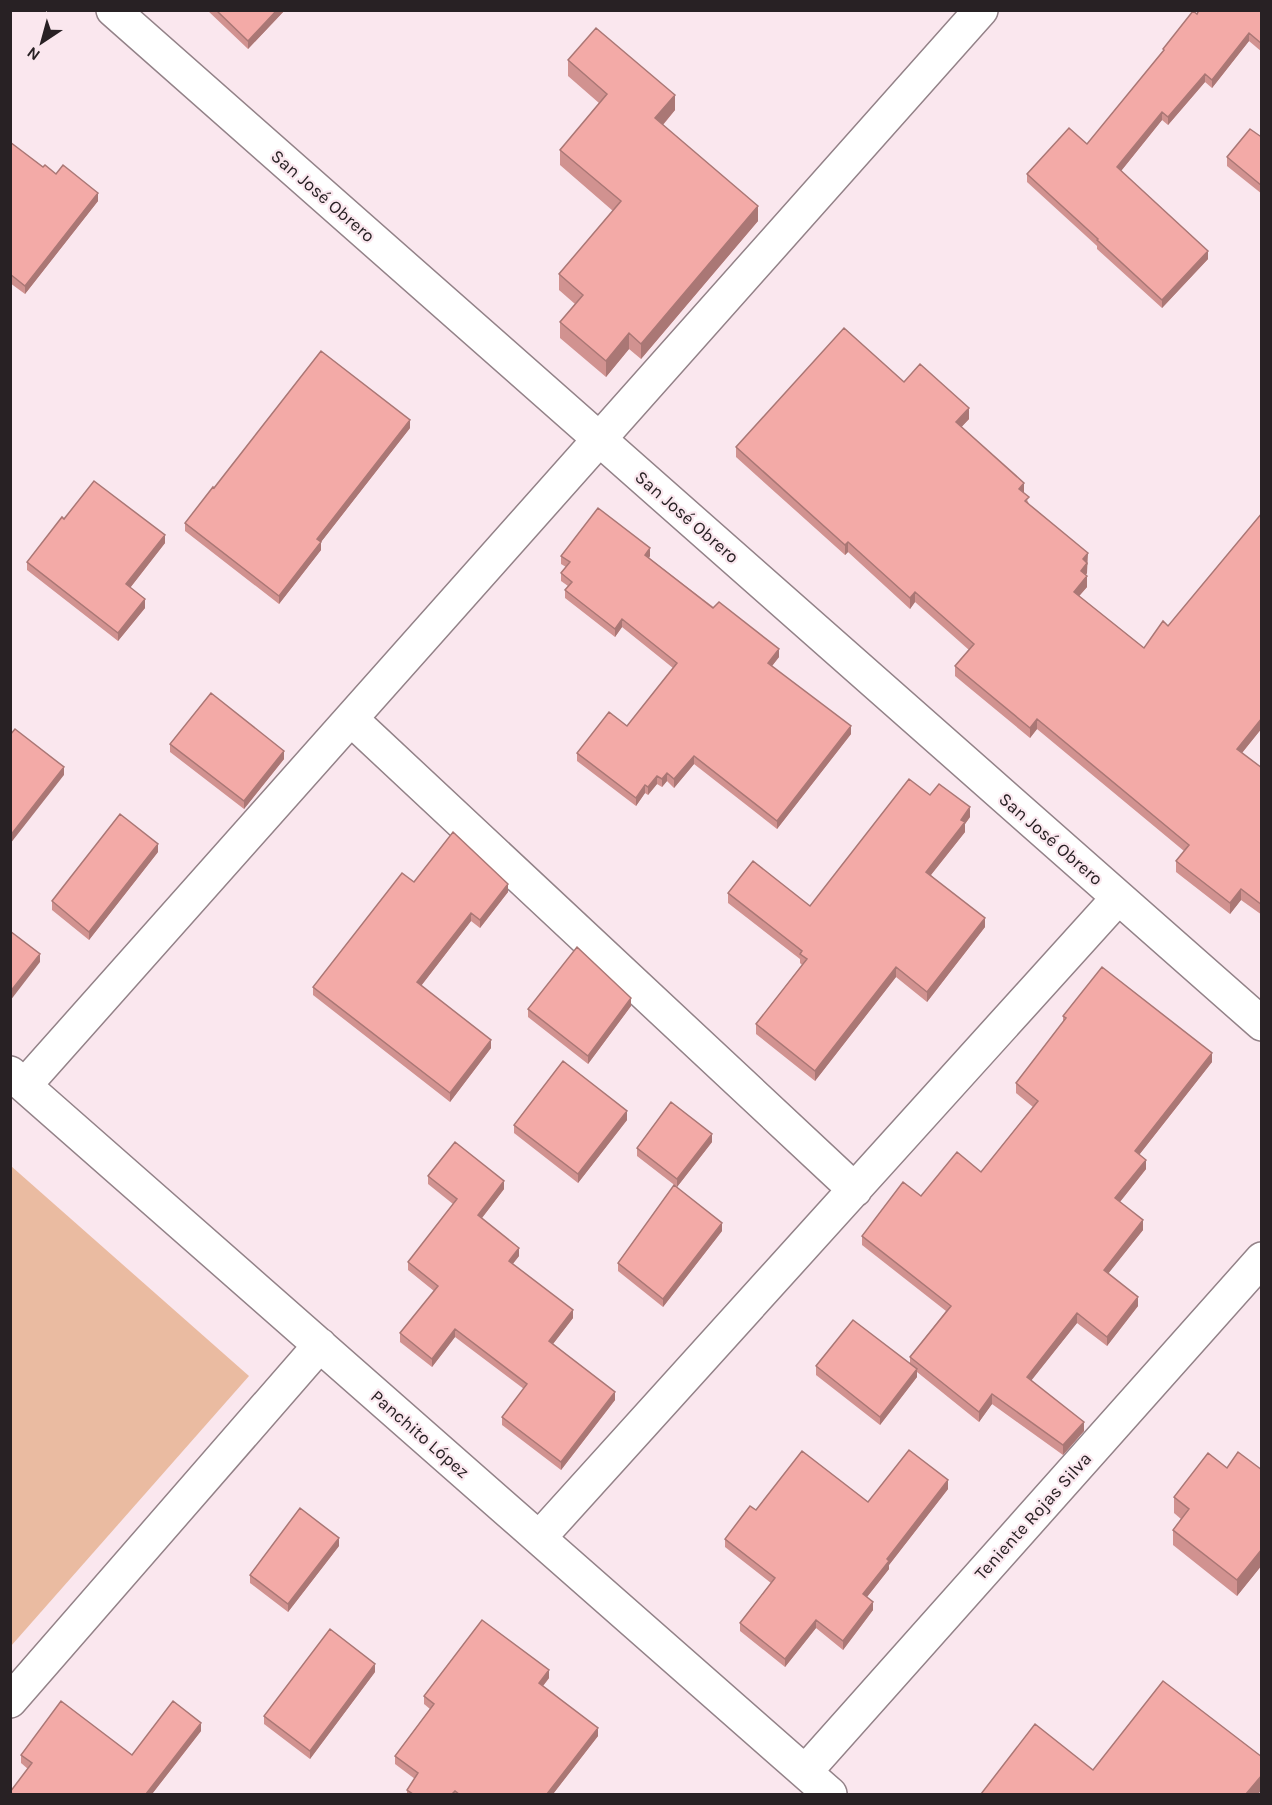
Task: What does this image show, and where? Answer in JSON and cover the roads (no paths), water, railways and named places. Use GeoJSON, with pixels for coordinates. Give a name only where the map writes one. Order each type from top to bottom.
{"type":"FeatureCollection","features":[{"type":"Feature","properties":{"kind":"street","name":"San José Obrero"},"geometry":{"type":"LineString","coordinates":[[112,10],[1262,1024]]}},
{"type":"Feature","properties":{"kind":"street"},"geometry":{"type":"LineString","coordinates":[[18,1079],[351,719],[981,10]]}},
{"type":"Feature","properties":{"kind":"street"},"geometry":{"type":"LineString","coordinates":[[351,719],[855,1190]]}},
{"type":"Feature","properties":{"kind":"street"},"geometry":{"type":"LineString","coordinates":[[539,1538],[1118,898]]}},
{"type":"Feature","properties":{"kind":"street","name":"Panchito López"},"geometry":{"type":"LineString","coordinates":[[18,1079],[830,1794]]}},
{"type":"Feature","properties":{"kind":"street","name":"Teniente Rojas Silva"},"geometry":{"type":"LineString","coordinates":[[805,1772],[1262,1259]]}},
{"type":"Feature","properties":{"kind":"street"},"geometry":{"type":"LineString","coordinates":[[10,1701],[320,1345]]}}]}
